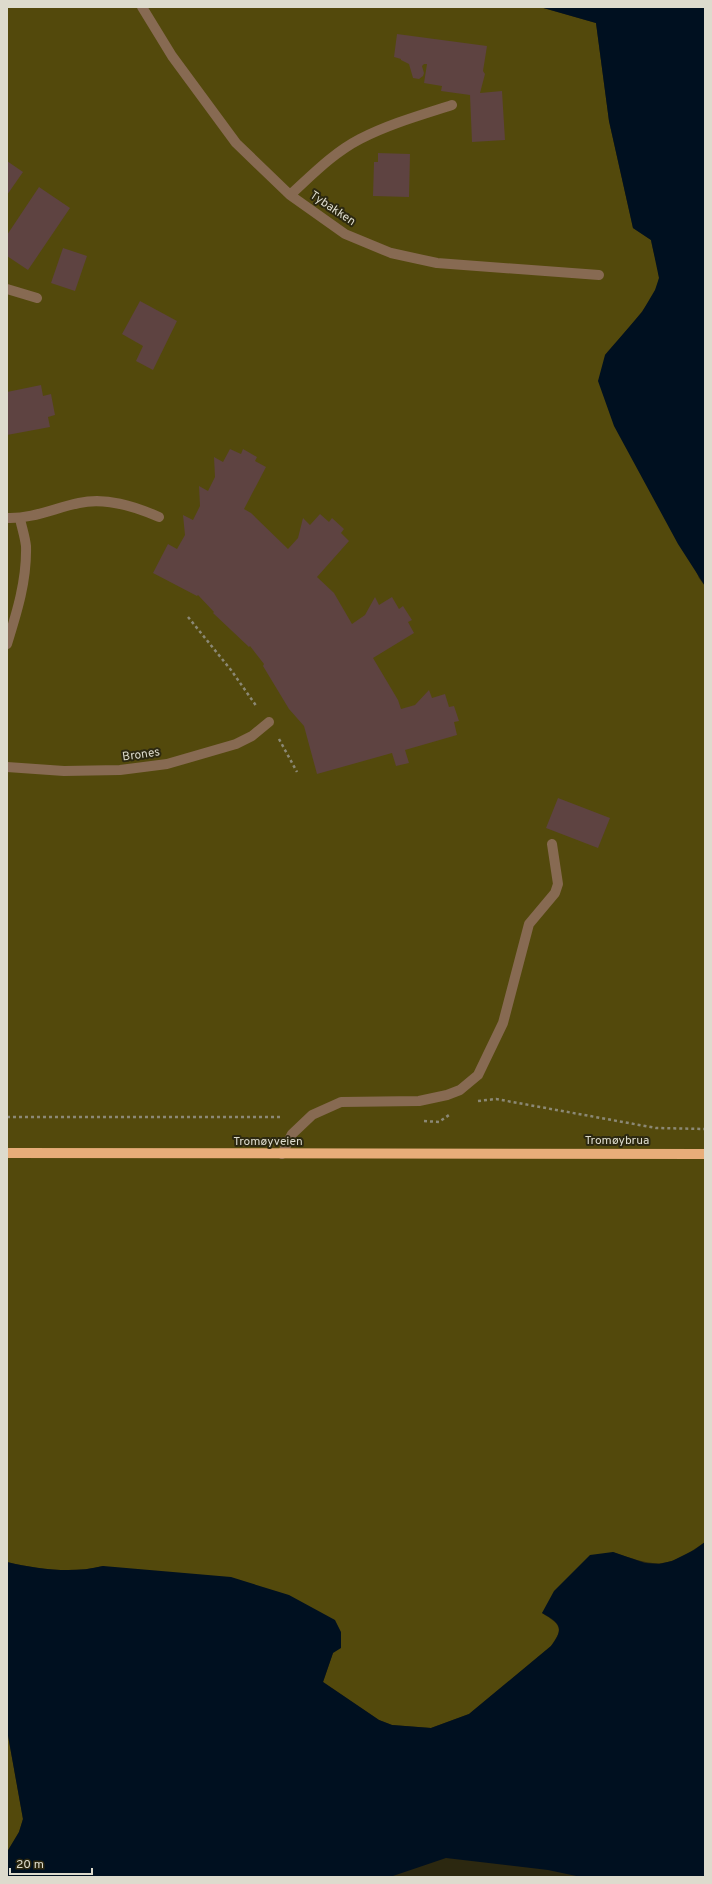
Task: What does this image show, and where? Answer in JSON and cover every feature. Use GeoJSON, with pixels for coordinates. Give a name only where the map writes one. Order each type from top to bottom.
{"type":"FeatureCollection","features":[{"type":"Feature","properties":{"kind":"main road","name":"Tromøyveien"},"geometry":{"type":"LineString","coordinates":[[7,1153],[530,1153]]}},
{"type":"Feature","properties":{"kind":"main road","name":"Tromøybrua"},"geometry":{"type":"LineString","coordinates":[[530,1153],[705,1154]]}},
{"type":"Feature","properties":{"kind":"street","name":"Tybakken"},"geometry":{"type":"LineString","coordinates":[[142,7],[172,56],[236,144],[290,195],[345,234],[391,253],[437,263],[599,275]]}},
{"type":"Feature","properties":{"kind":"street"},"geometry":{"type":"LineString","coordinates":[[290,195],[334,156],[359,140],[396,123],[452,105]]}},
{"type":"Feature","properties":{"kind":"street"},"geometry":{"type":"LineString","coordinates":[[7,290],[37,298]]}},
{"type":"Feature","properties":{"kind":"street"},"geometry":{"type":"LineString","coordinates":[[7,518],[20,519],[81,503],[107,502],[132,506],[159,517]]}},
{"type":"Feature","properties":{"kind":"street"},"geometry":{"type":"LineString","coordinates":[[7,644],[21,599],[25,570],[26,545],[20,519]]}},
{"type":"Feature","properties":{"kind":"street","name":"Brones"},"geometry":{"type":"LineString","coordinates":[[7,767],[64,771],[120,770],[167,764],[236,744],[252,736],[269,722]]}},
{"type":"Feature","properties":{"kind":"street"},"geometry":{"type":"LineString","coordinates":[[282,1154],[292,1134],[312,1115],[341,1102],[419,1101],[447,1095],[460,1090],[478,1074],[503,1023],[529,924],[555,893],[558,884],[552,844]]}},
{"type":"Feature","properties":{"kind":"path"},"geometry":{"type":"LineString","coordinates":[[188,617],[231,670],[269,722],[297,772]]}},
{"type":"Feature","properties":{"kind":"path"},"geometry":{"type":"LineString","coordinates":[[476,1102],[496,1099],[656,1128],[705,1128]]}},
{"type":"Feature","properties":{"kind":"path"},"geometry":{"type":"LineString","coordinates":[[423,1121],[439,1122],[451,1114]]}},
{"type":"Feature","properties":{"kind":"path"},"geometry":{"type":"LineString","coordinates":[[7,1117],[268,1118],[312,1115]]}},
{"type":"Feature","properties":{"kind":"shaded area"},"geometry":{"type":"Polygon","coordinates":[[[7,7],[540,7],[596,23],[609,121],[633,228],[651,240],[659,277],[658,285],[637,318],[605,355],[699,578],[705,586],[705,1542],[680,1557],[660,1563],[640,1561],[613,1552],[542,1613],[553,1620],[558,1626],[558,1634],[551,1646],[469,1714],[431,1728],[392,1725],[379,1720],[323,1682],[333,1653],[103,1566],[79,1570],[55,1570],[7,1562],[7,7]]]}},
{"type":"Feature","properties":{"kind":"shaded area"},"geometry":{"type":"Polygon","coordinates":[[[7,1730],[23,1819],[19,1832],[7,1852],[7,1730]]]}},
{"type":"Feature","properties":{"kind":"water"},"geometry":{"type":"Polygon","coordinates":[[[540,7],[705,7],[705,586],[678,544],[614,426],[598,381],[605,355],[642,312],[655,290],[659,278],[651,240],[633,228],[609,121],[596,23],[540,7]]]}},
{"type":"Feature","properties":{"kind":"water"},"geometry":{"type":"Polygon","coordinates":[[[705,1542],[705,1877],[581,1877],[548,1870],[446,1858],[390,1877],[7,1877],[7,1852],[19,1832],[23,1819],[7,1730],[7,1562],[55,1570],[79,1570],[103,1566],[231,1577],[289,1595],[335,1620],[341,1632],[341,1648],[333,1653],[323,1682],[379,1720],[392,1725],[431,1728],[469,1714],[551,1646],[558,1635],[558,1626],[553,1620],[542,1613],[554,1591],[590,1555],[613,1552],[645,1563],[659,1564],[672,1561],[694,1550],[705,1542]]]}},
{"type":"Feature","properties":{"kind":"building"},"geometry":{"type":"Polygon","coordinates":[[[397,34],[487,46],[483,71],[485,74],[480,93],[502,91],[505,140],[472,142],[470,95],[441,91],[442,86],[424,83],[427,64],[422,66],[424,73],[423,76],[419,79],[413,78],[409,64],[394,57],[397,34]]]}},
{"type":"Feature","properties":{"kind":"building"},"geometry":{"type":"Polygon","coordinates":[[[378,153],[410,154],[409,197],[373,196],[374,162],[378,162],[378,153]]]}},
{"type":"Feature","properties":{"kind":"building"},"geometry":{"type":"Polygon","coordinates":[[[7,161],[23,172],[7,195],[7,161]]]}},
{"type":"Feature","properties":{"kind":"building"},"geometry":{"type":"Polygon","coordinates":[[[39,187],[70,208],[28,270],[7,256],[7,235],[39,187]]]}},
{"type":"Feature","properties":{"kind":"building"},"geometry":{"type":"Polygon","coordinates":[[[63,248],[87,256],[75,291],[51,283],[63,248]]]}},
{"type":"Feature","properties":{"kind":"building"},"geometry":{"type":"Polygon","coordinates":[[[140,301],[177,321],[153,370],[136,361],[143,346],[122,334],[140,301]]]}},
{"type":"Feature","properties":{"kind":"building"},"geometry":{"type":"Polygon","coordinates":[[[41,385],[43,396],[51,394],[55,415],[48,417],[50,427],[7,435],[7,392],[41,385]]]}},
{"type":"Feature","properties":{"kind":"building"},"geometry":{"type":"Polygon","coordinates":[[[230,449],[241,454],[243,449],[257,457],[255,461],[266,467],[244,509],[251,513],[288,549],[298,538],[303,518],[310,525],[320,514],[329,522],[332,518],[344,529],[341,533],[349,541],[317,577],[334,593],[352,624],[365,615],[375,597],[379,605],[392,597],[399,609],[403,606],[412,620],[408,622],[414,633],[373,658],[398,700],[401,709],[415,705],[429,690],[432,698],[445,694],[449,707],[454,706],[459,721],[454,722],[457,735],[405,750],[409,763],[396,766],[392,753],[317,774],[304,726],[289,709],[263,666],[264,664],[250,646],[249,647],[213,613],[214,612],[198,595],[197,596],[153,573],[168,544],[177,549],[185,535],[183,515],[193,520],[200,506],[199,486],[208,491],[215,477],[214,457],[223,462],[230,449]]]}},
{"type":"Feature","properties":{"kind":"building"},"geometry":{"type":"Polygon","coordinates":[[[558,798],[610,818],[598,848],[546,828],[558,798]]]}}]}
